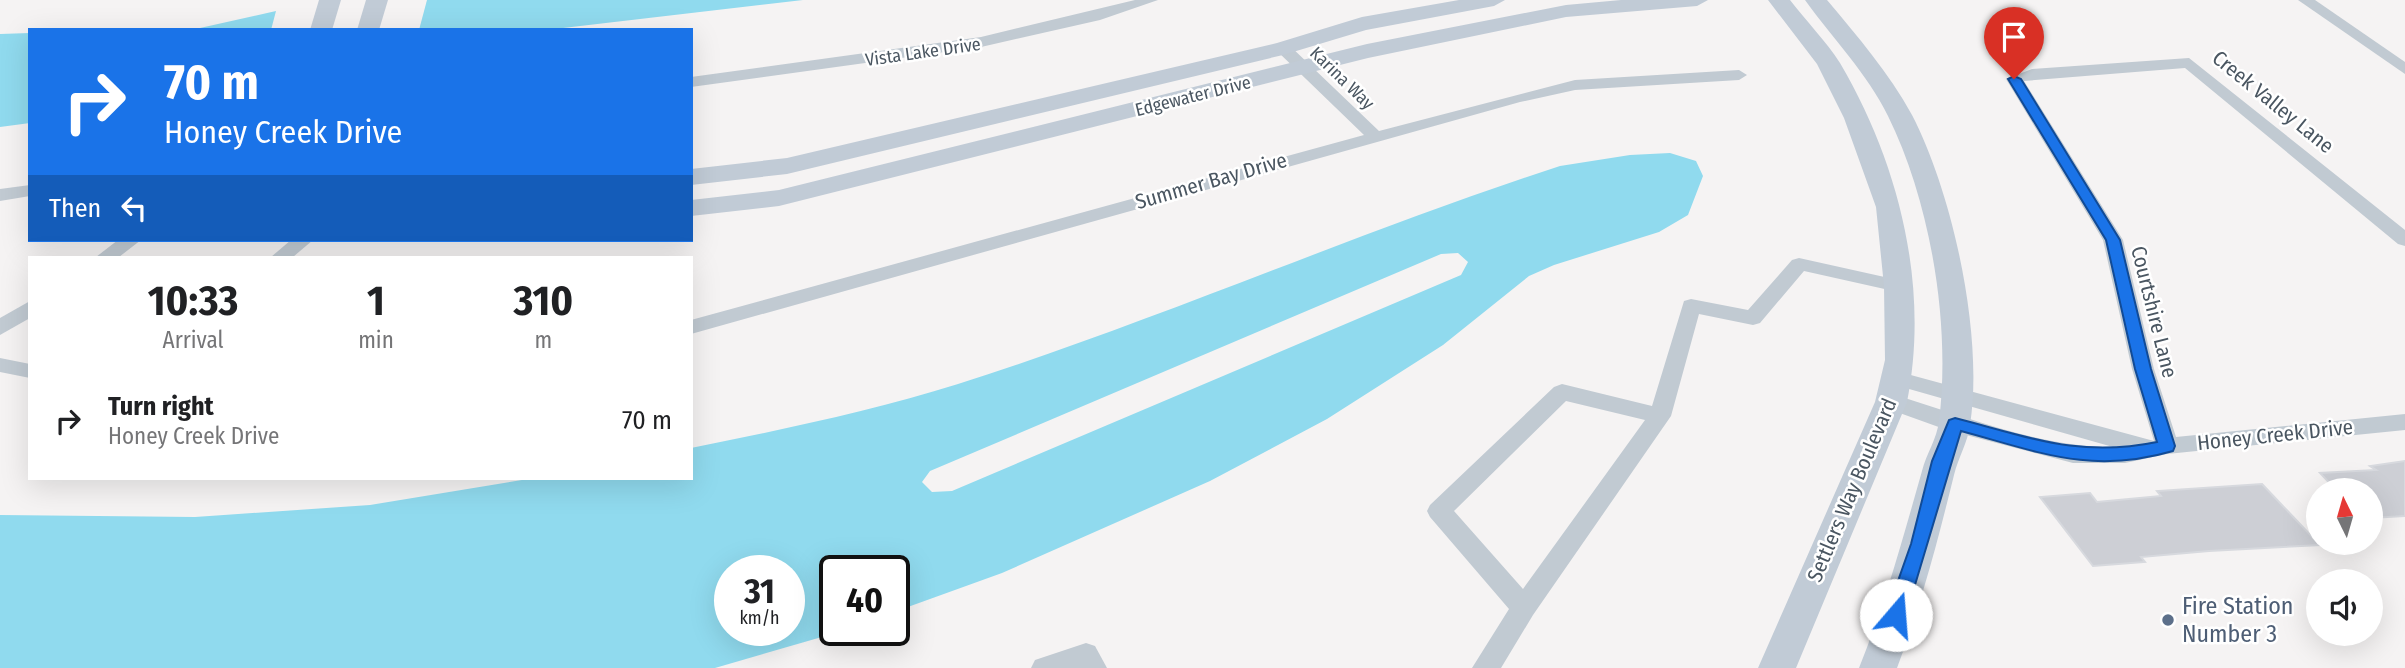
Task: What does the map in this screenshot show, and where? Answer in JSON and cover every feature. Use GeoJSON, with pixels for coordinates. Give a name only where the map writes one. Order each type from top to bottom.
{"type":"FeatureCollection","features":[{"type":"Feature","properties":{"kind":"street"},"geometry":{"type":"LineString","coordinates":[[322,28],[330,0]]}},
{"type":"Feature","properties":{"kind":"street"},"geometry":{"type":"LineString","coordinates":[[369,28],[377,0]]}},
{"type":"Feature","properties":{"kind":"street","name":"Vista Lake Drive"},"geometry":{"type":"LineString","coordinates":[[693,82],[964,48],[1094,18],[1151,0]]}},
{"type":"Feature","properties":{"kind":"street","name":"Edgewater Drive"},"geometry":{"type":"LineString","coordinates":[[693,177],[787,166],[1283,48],[1362,24],[1494,0]]}},
{"type":"Feature","properties":{"kind":"street","name":"Edgewater Drive"},"geometry":{"type":"LineString","coordinates":[[693,208],[779,198],[1367,51],[1566,11],[1697,0]]}},
{"type":"Feature","properties":{"kind":"street","name":"Settlers Way Boulevard"},"geometry":{"type":"LineString","coordinates":[[1777,668],[1894,390],[1900,360],[1898,286],[1889,207],[1856,118],[1828,63],[1779,0]]}},
{"type":"Feature","properties":{"kind":"street"},"geometry":{"type":"LineString","coordinates":[[1816,0],[1857,49],[1900,116],[1922,169],[1944,257],[1958,344],[1956,410],[1920,544],[1878,668]]}},
{"type":"Feature","properties":{"kind":"street"},"geometry":{"type":"LineString","coordinates":[[2305,0],[2405,69]]}},
{"type":"Feature","properties":{"kind":"street","name":"Karina Way"},"geometry":{"type":"LineString","coordinates":[[1283,48],[1374,135]]}},
{"type":"Feature","properties":{"kind":"street","name":"Creek Valley Lane"},"geometry":{"type":"LineString","coordinates":[[2089,70],[2189,63],[2405,240]]}},
{"type":"Feature","properties":{"kind":"street","name":"Courtshire Lane"},"geometry":{"type":"LineString","coordinates":[[2089,70],[2032,74],[2014,79],[2113,240],[2143,369],[2156,448]]}},
{"type":"Feature","properties":{"kind":"street","name":"Summer Bay Drive"},"geometry":{"type":"LineString","coordinates":[[693,326],[1374,135],[1575,85],[1739,75]]}},
{"type":"Feature","properties":{"kind":"street"},"geometry":{"type":"LineString","coordinates":[[0,195],[28,190]]}},
{"type":"Feature","properties":{"kind":"street"},"geometry":{"type":"LineString","coordinates":[[107,256],[128,242]]}},
{"type":"Feature","properties":{"kind":"street"},"geometry":{"type":"LineString","coordinates":[[282,256],[300,242]]}},
{"type":"Feature","properties":{"kind":"street"},"geometry":{"type":"LineString","coordinates":[[1486,668],[1524,608],[1660,416],[1691,306],[1753,318],[1799,264],[1898,286]]}},
{"type":"Feature","properties":{"kind":"street"},"geometry":{"type":"LineString","coordinates":[[0,328],[28,309]]}},
{"type":"Feature","properties":{"kind":"street"},"geometry":{"type":"LineString","coordinates":[[0,365],[28,371]]}},
{"type":"Feature","properties":{"kind":"street","name":"Honey Creek Drive"},"geometry":{"type":"LineString","coordinates":[[1894,390],[1956,410],[2073,455],[2125,455],[2156,448],[2405,422]]}},
{"type":"Feature","properties":{"kind":"street"},"geometry":{"type":"LineString","coordinates":[[1524,608],[1439,511],[1562,392],[1660,416]]}},
{"type":"Feature","properties":{"kind":"street"},"geometry":{"type":"LineString","coordinates":[[1045,668],[1087,654],[1093,668]]}},
{"type":"Feature","properties":{"kind":"water"},"geometry":{"type":"Polygon","coordinates":[[[427,0],[803,0],[563,28],[420,28],[427,0]]]}},
{"type":"Feature","properties":{"kind":"water"},"geometry":{"type":"Polygon","coordinates":[[[276,11],[272,28],[200,28],[276,11]]]}},
{"type":"Feature","properties":{"kind":"water"},"geometry":{"type":"Polygon","coordinates":[[[28,33],[28,123],[0,127],[0,34],[28,33]]]}},
{"type":"Feature","properties":{"kind":"water"},"geometry":{"type":"Polygon","coordinates":[[[1670,153],[1696,161],[1703,176],[1688,215],[1659,232],[1554,265],[1529,276],[1443,345],[1327,419],[1210,481],[1002,573],[910,606],[910,555],[819,555],[819,638],[805,642],[805,555],[714,555],[714,646],[791,646],[715,668],[0,668],[0,515],[195,517],[370,505],[522,480],[693,480],[693,448],[826,419],[958,384],[1110,332],[1560,166],[1630,155],[1670,153]],[[1458,253],[1441,254],[930,471],[922,482],[932,492],[952,491],[1461,275],[1468,262],[1458,253]]]}},
{"type":"Feature","properties":{"kind":"building"},"geometry":{"type":"Polygon","coordinates":[[[2405,461],[2405,516],[2384,517],[2384,478],[2325,478],[2320,473],[2376,470],[2370,466],[2405,461]]]}},
{"type":"Feature","properties":{"kind":"building"},"geometry":{"type":"Polygon","coordinates":[[[2262,484],[2306,530],[2306,546],[2141,557],[2145,562],[2093,566],[2040,497],[2090,493],[2097,502],[2161,496],[2157,491],[2262,484]]]}},
{"type":"Feature","properties":{"kind":"place","name":"Fire Station Number 3"},"geometry":{"type":"Point","coordinates":[2168,620]}},
{"type":"Feature","properties":{"kind":"route"},"geometry":{"type":"LineString","coordinates":[[1896,615],[1920,544],[1941,461],[1955,424],[2073,455],[2125,455],[2167,446],[2143,369],[2113,240],[2046,127],[2017,88],[2014,79]]}}]}
